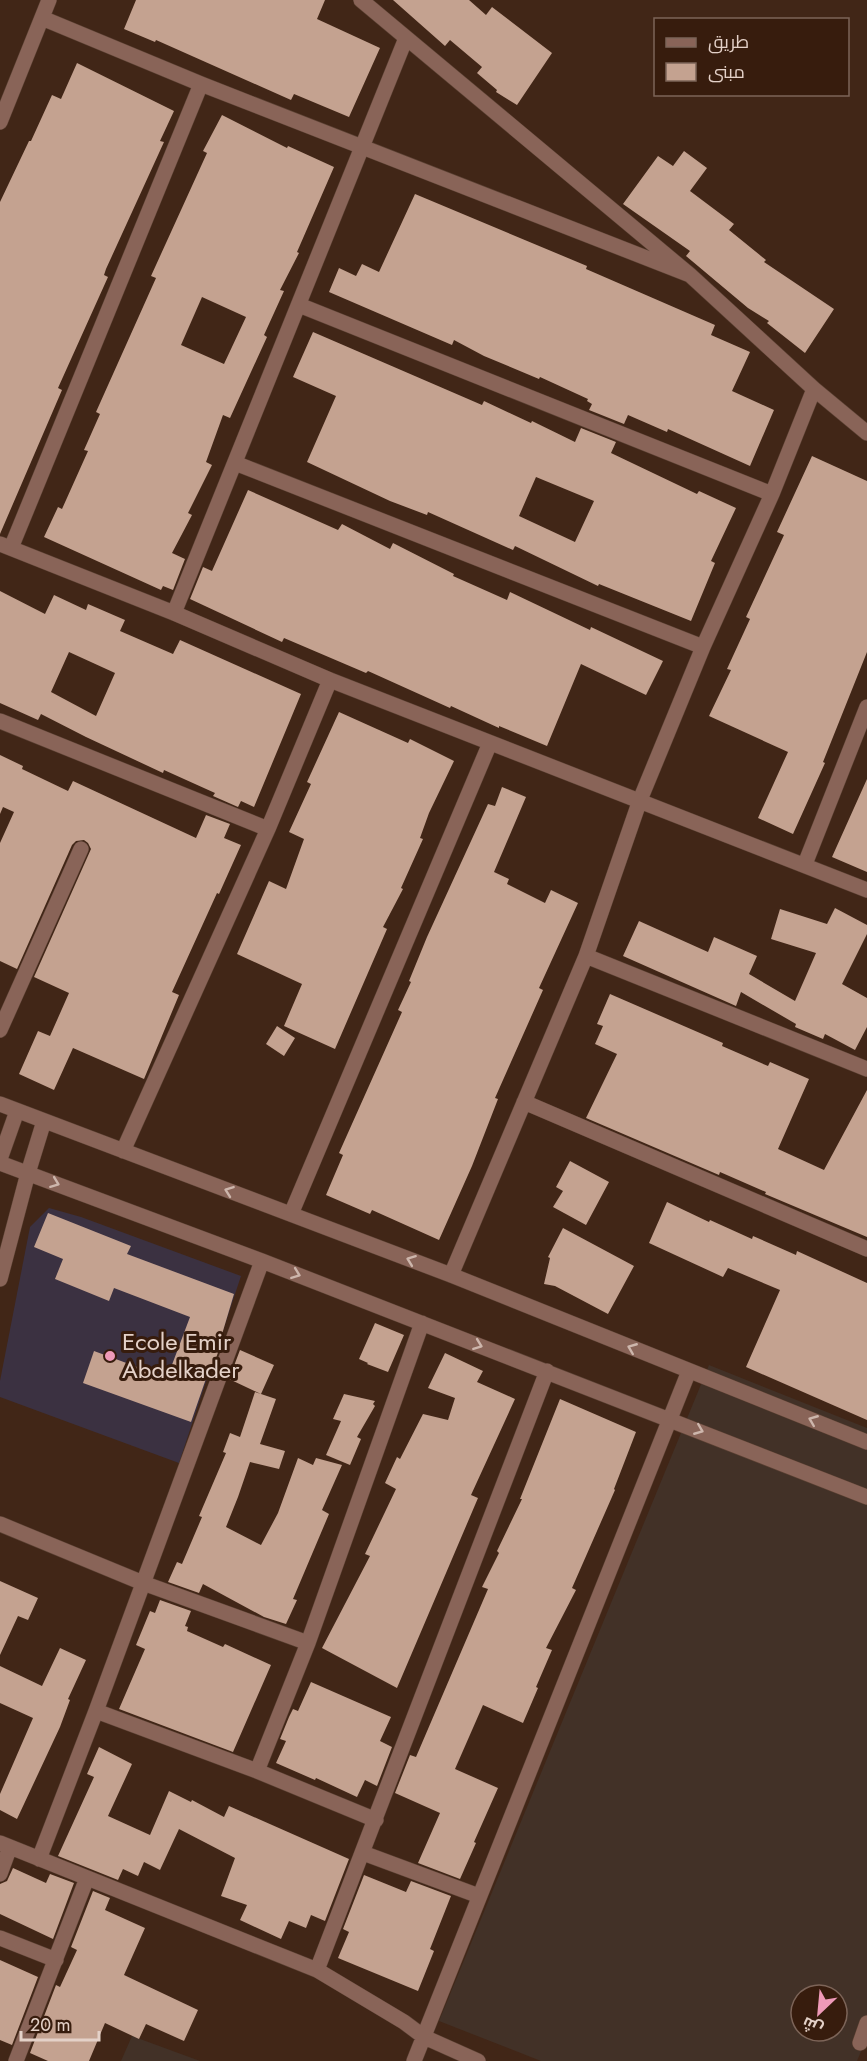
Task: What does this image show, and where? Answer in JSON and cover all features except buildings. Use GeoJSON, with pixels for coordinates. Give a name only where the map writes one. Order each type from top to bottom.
{"type":"FeatureCollection","features":[{"type":"Feature","properties":{"kind":"street"},"geometry":{"type":"LineString","coordinates":[[0,122],[49,0]]}},
{"type":"Feature","properties":{"kind":"street"},"geometry":{"type":"LineString","coordinates":[[362,0],[690,274],[814,389],[867,433]]}},
{"type":"Feature","properties":{"kind":"street"},"geometry":{"type":"LineString","coordinates":[[42,18],[201,84],[690,274]]}},
{"type":"Feature","properties":{"kind":"street"},"geometry":{"type":"LineString","coordinates":[[174,613],[406,38]]}},
{"type":"Feature","properties":{"kind":"street"},"geometry":{"type":"LineString","coordinates":[[201,84],[6,546],[174,613],[330,680],[867,890]]}},
{"type":"Feature","properties":{"kind":"street"},"geometry":{"type":"LineString","coordinates":[[299,305],[772,494]]}},
{"type":"Feature","properties":{"kind":"street"},"geometry":{"type":"LineString","coordinates":[[451,1275],[586,956],[640,800],[703,647],[772,494],[814,389]]}},
{"type":"Feature","properties":{"kind":"street"},"geometry":{"type":"LineString","coordinates":[[235,463],[703,647]]}},
{"type":"Feature","properties":{"kind":"street"},"geometry":{"type":"LineString","coordinates":[[123,1151],[268,829],[330,680]]}},
{"type":"Feature","properties":{"kind":"street"},"geometry":{"type":"LineString","coordinates":[[805,864],[867,707]]}},
{"type":"Feature","properties":{"kind":"street"},"geometry":{"type":"LineString","coordinates":[[0,721],[268,829]]}},
{"type":"Feature","properties":{"kind":"street"},"geometry":{"type":"LineString","coordinates":[[291,1214],[490,743]]}},
{"type":"Feature","properties":{"kind":"street"},"geometry":{"type":"LineString","coordinates":[[0,1030],[81,849]]}},
{"type":"Feature","properties":{"kind":"street"},"geometry":{"type":"LineString","coordinates":[[586,956],[867,1069]]}},
{"type":"Feature","properties":{"kind":"street"},"geometry":{"type":"LineString","coordinates":[[524,1102],[867,1249]]}},
{"type":"Feature","properties":{"kind":"street"},"geometry":{"type":"LineString","coordinates":[[0,1104],[451,1275],[867,1442]]}},
{"type":"Feature","properties":{"kind":"street"},"geometry":{"type":"LineString","coordinates":[[17,1111],[0,1161],[547,1371],[867,1497]]}},
{"type":"Feature","properties":{"kind":"street"},"geometry":{"type":"LineString","coordinates":[[0,1279],[44,1121]]}},
{"type":"Feature","properties":{"kind":"street"},"geometry":{"type":"LineString","coordinates":[[39,1859],[262,1261]]}},
{"type":"Feature","properties":{"kind":"street"},"geometry":{"type":"LineString","coordinates":[[257,1771],[308,1642],[423,1323]]}},
{"type":"Feature","properties":{"kind":"street"},"geometry":{"type":"LineString","coordinates":[[317,1970],[547,1371]]}},
{"type":"Feature","properties":{"kind":"street"},"geometry":{"type":"LineString","coordinates":[[414,2061],[689,1371]]}},
{"type":"Feature","properties":{"kind":"street"},"geometry":{"type":"LineString","coordinates":[[0,1524],[143,1583],[308,1642]]}},
{"type":"Feature","properties":{"kind":"street"},"geometry":{"type":"LineString","coordinates":[[96,1711],[257,1771],[376,1820]]}},
{"type":"Feature","properties":{"kind":"street"},"geometry":{"type":"LineString","coordinates":[[0,1874],[5,1845],[317,1970],[404,2022],[424,2037],[478,2061]]}},
{"type":"Feature","properties":{"kind":"street"},"geometry":{"type":"LineString","coordinates":[[363,1853],[479,1896]]}},
{"type":"Feature","properties":{"kind":"street"},"geometry":{"type":"LineString","coordinates":[[16,2061],[87,1878]]}},
{"type":"Feature","properties":{"kind":"street"},"geometry":{"type":"LineString","coordinates":[[0,1938],[56,1960]]}},
{"type":"Feature","properties":{"kind":"street"},"geometry":{"type":"LineString","coordinates":[[860,2043],[867,2023]]}},
{"type":"Feature","properties":{"kind":"shaded area","name":"Ecole Emir Abdelkader"},"geometry":{"type":"Polygon","coordinates":[[[49,1208],[81,1217],[241,1276],[179,1463],[0,1397],[0,1381],[30,1227],[49,1208]]]}},
{"type":"Feature","properties":{"kind":"shaded area"},"geometry":{"type":"Polygon","coordinates":[[[709,1365],[867,1428],[867,2037],[857,2061],[541,2061],[439,2021],[709,1365]]]}},
{"type":"Feature","properties":{"kind":"shaded area"},"geometry":{"type":"Polygon","coordinates":[[[132,2036],[200,2061],[121,2061],[132,2036]]]}},
{"type":"Feature","properties":{"kind":"place","name":"Ecole Emir Abdelkader"},"geometry":{"type":"Point","coordinates":[110,1356]}}]}
